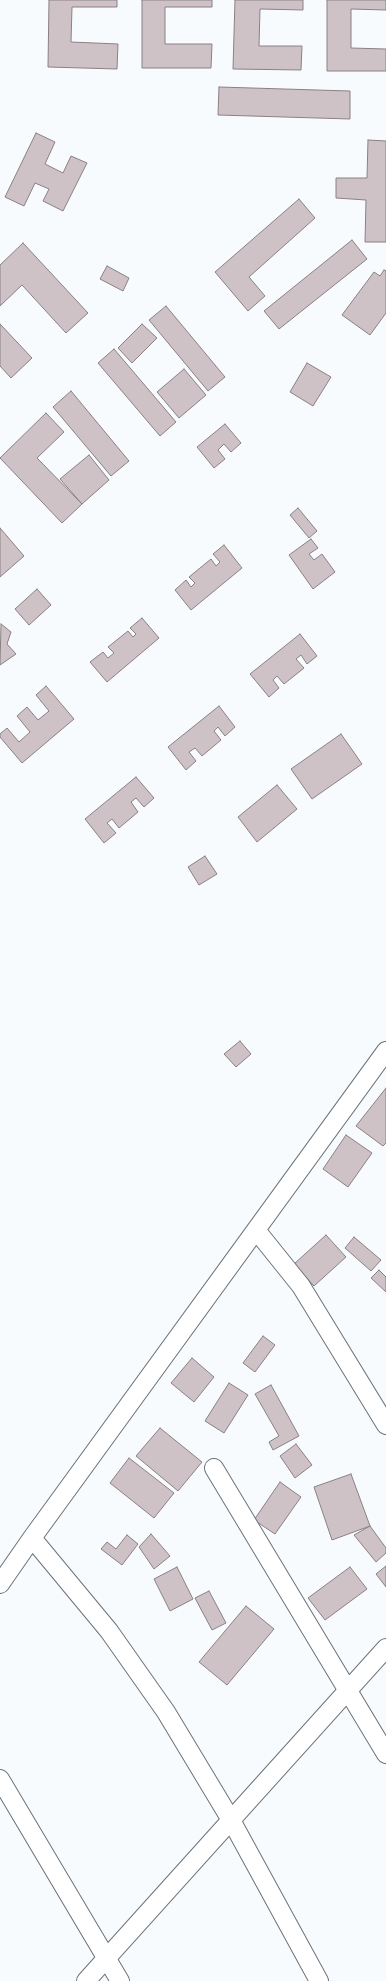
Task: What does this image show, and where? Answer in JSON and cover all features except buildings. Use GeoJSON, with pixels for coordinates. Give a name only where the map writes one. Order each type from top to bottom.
{"type":"FeatureCollection","features":[{"type":"Feature","properties":{"kind":"street"},"geometry":{"type":"LineString","coordinates":[[0,1584],[386,1051]]}},
{"type":"Feature","properties":{"kind":"street"},"geometry":{"type":"LineString","coordinates":[[256,1230],[301,1286],[386,1425]]}},
{"type":"Feature","properties":{"kind":"street"},"geometry":{"type":"LineString","coordinates":[[214,1468],[347,1692],[386,1754]]}},
{"type":"Feature","properties":{"kind":"street"},"geometry":{"type":"LineString","coordinates":[[32,1538],[109,1631],[166,1712],[231,1820],[319,1981]]}},
{"type":"Feature","properties":{"kind":"street"},"geometry":{"type":"LineString","coordinates":[[86,1981],[386,1648]]}},
{"type":"Feature","properties":{"kind":"street"},"geometry":{"type":"LineString","coordinates":[[0,1779],[120,1981]]}}]}
